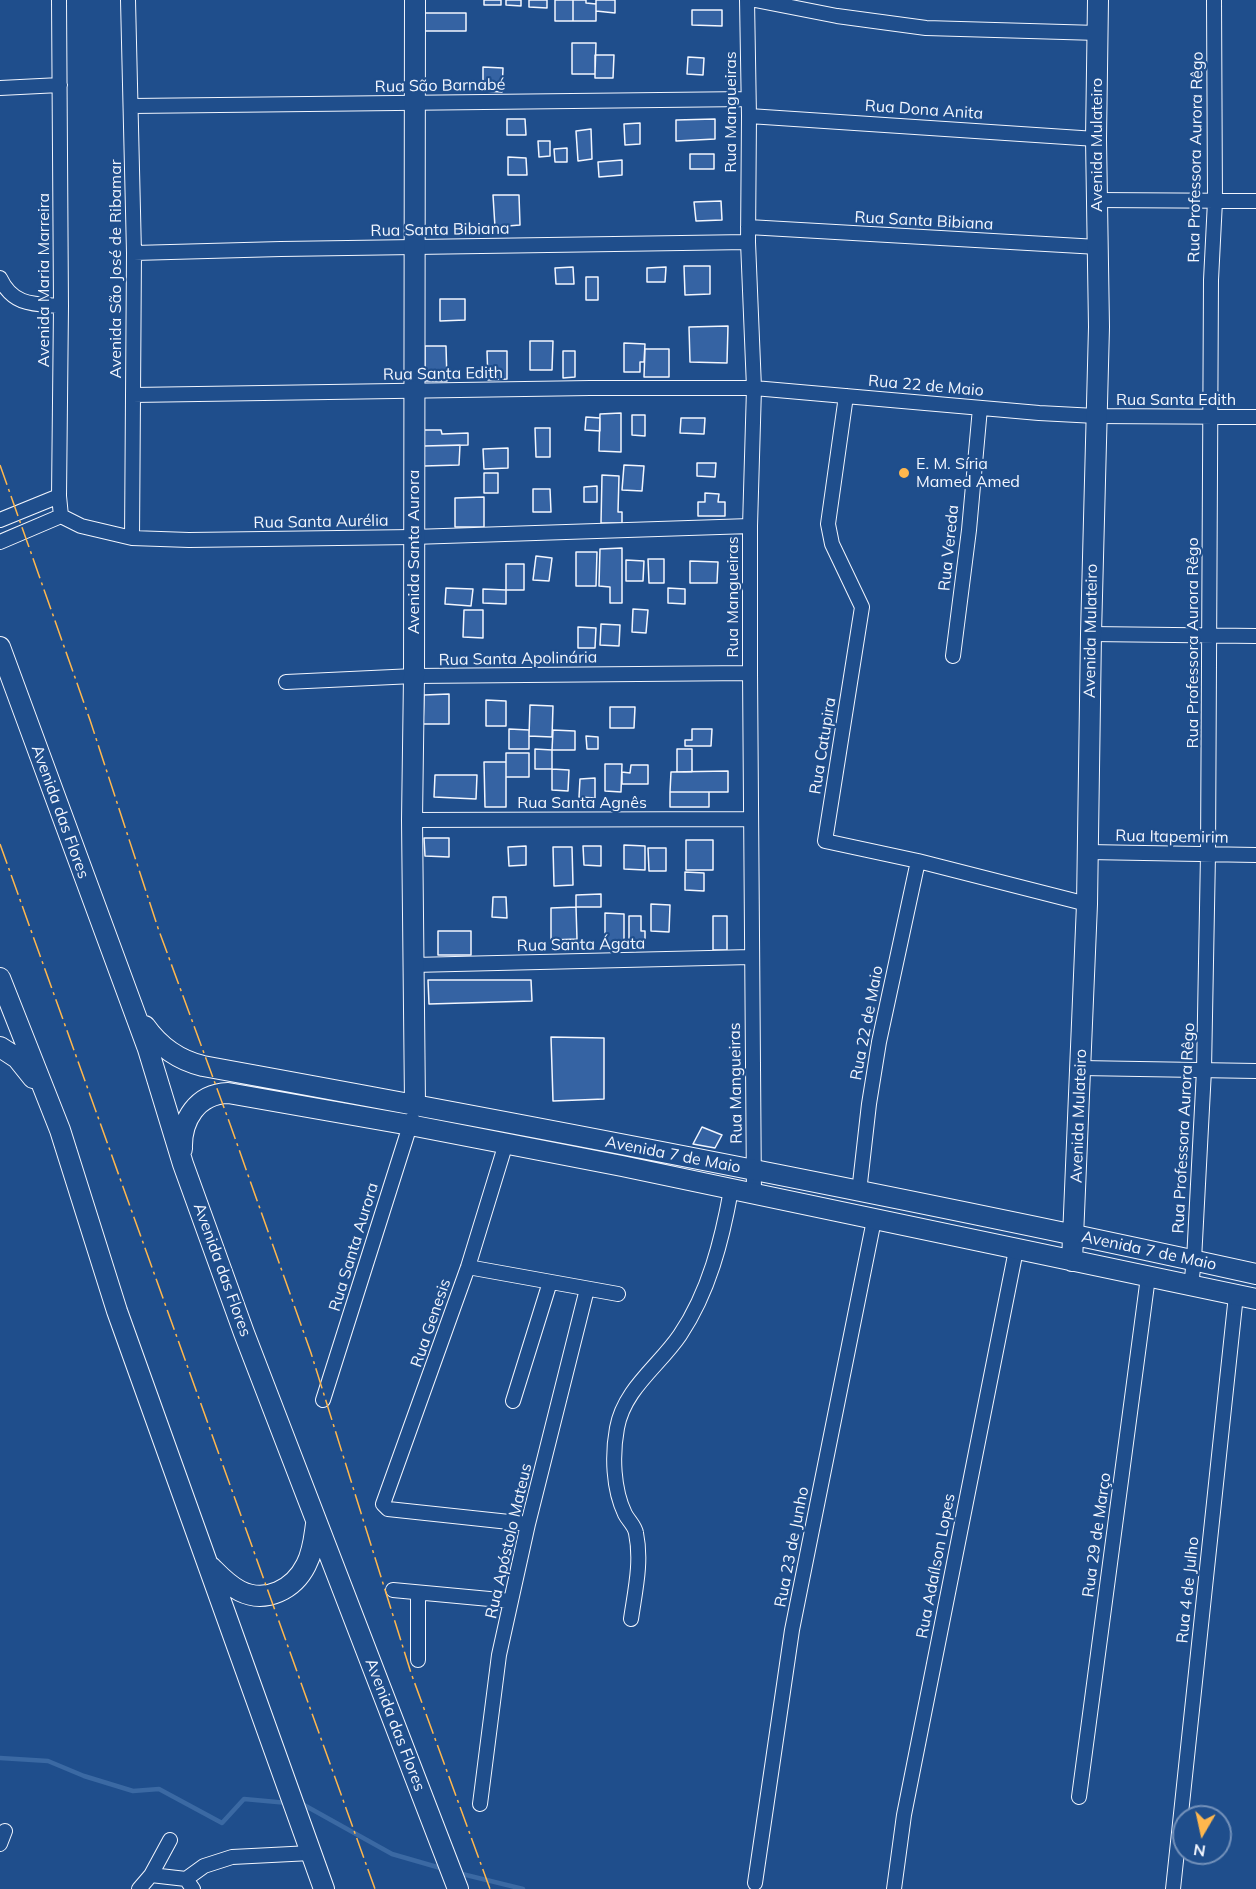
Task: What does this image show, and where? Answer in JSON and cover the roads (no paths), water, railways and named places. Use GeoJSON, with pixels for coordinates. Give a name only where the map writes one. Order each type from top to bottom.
{"type":"FeatureCollection","features":[{"type":"Feature","properties":{"kind":"main road","name":"Avenida Santa Aurora"},"geometry":{"type":"LineString","coordinates":[[415,0],[412,820],[415,1104]]}},
{"type":"Feature","properties":{"kind":"main road","name":"Avenida Mulateiro"},"geometry":{"type":"LineString","coordinates":[[1072,1261],[1087,904],[1099,327],[1096,139],[1098,0]]}},
{"type":"Feature","properties":{"kind":"main road","name":"Avenida das Flores"},"geometry":{"type":"LineString","coordinates":[[0,647],[148,1049],[183,1164],[244,1333],[458,1889]]}},
{"type":"Feature","properties":{"kind":"main road"},"geometry":{"type":"LineString","coordinates":[[0,978],[60,1130],[117,1311],[324,1889]]}},
{"type":"Feature","properties":{"kind":"main road","name":"Avenida 7 de Maio"},"geometry":{"type":"LineString","coordinates":[[124,987],[153,1038],[186,1062],[415,1104],[1074,1234],[1256,1274]]}},
{"type":"Feature","properties":{"kind":"main road"},"geometry":{"type":"LineString","coordinates":[[0,1047],[17,1058],[27,1069],[60,1130]]}},
{"type":"Feature","properties":{"kind":"main road","name":"Avenida 7 de Maio"},"geometry":{"type":"LineString","coordinates":[[183,1164],[182,1138],[185,1123],[196,1106],[206,1098],[228,1093],[622,1166],[1256,1299]]}},
{"type":"Feature","properties":{"kind":"main road"},"geometry":{"type":"LineString","coordinates":[[207,1563],[227,1583],[242,1592],[257,1595],[286,1590],[306,1566],[312,1549],[316,1522]]}},
{"type":"Feature","properties":{"kind":"street","name":"Avenida Maria Marreira"},"geometry":{"type":"LineString","coordinates":[[59,0],[61,306],[59,496]]}},
{"type":"Feature","properties":{"kind":"street","name":"Avenida São José de Ribamar"},"geometry":{"type":"LineString","coordinates":[[128,0],[134,253],[132,538]]}},
{"type":"Feature","properties":{"kind":"street","name":"Rua Mangueiras"},"geometry":{"type":"LineString","coordinates":[[747,0],[748,242],[754,388],[750,526],[754,1195]]}},
{"type":"Feature","properties":{"kind":"street"},"geometry":{"type":"LineString","coordinates":[[755,0],[837,16],[926,28],[1098,33]]}},
{"type":"Feature","properties":{"kind":"street","name":"Rua Professora Aurora Rêgo"},"geometry":{"type":"LineString","coordinates":[[1191,1286],[1204,1070],[1208,854],[1209,417],[1211,280],[1215,201],[1214,0]]}},
{"type":"Feature","properties":{"kind":"street"},"geometry":{"type":"LineString","coordinates":[[0,88],[60,85]]}},
{"type":"Feature","properties":{"kind":"street","name":"Rua São Barnabé"},"geometry":{"type":"LineString","coordinates":[[132,106],[748,99]]}},
{"type":"Feature","properties":{"kind":"street","name":"Rua Dona Anita"},"geometry":{"type":"LineString","coordinates":[[749,116],[1096,139]]}},
{"type":"Feature","properties":{"kind":"street"},"geometry":{"type":"LineString","coordinates":[[1098,200],[1256,201]]}},
{"type":"Feature","properties":{"kind":"street","name":"Rua Santa Bibiana"},"geometry":{"type":"LineString","coordinates":[[748,227],[1098,247]]}},
{"type":"Feature","properties":{"kind":"street","name":"Rua Santa Bibiana"},"geometry":{"type":"LineString","coordinates":[[134,253],[414,246],[748,242]]}},
{"type":"Feature","properties":{"kind":"street"},"geometry":{"type":"LineString","coordinates":[[0,278],[11,295],[23,302],[61,306]]}},
{"type":"Feature","properties":{"kind":"street","name":"Rua Santa Edith"},"geometry":{"type":"LineString","coordinates":[[133,395],[590,388],[754,388]]}},
{"type":"Feature","properties":{"kind":"street","name":"Rua 22 de Maio"},"geometry":{"type":"LineString","coordinates":[[754,388],[1096,416]]}},
{"type":"Feature","properties":{"kind":"street","name":"Rua Catupira"},"geometry":{"type":"LineString","coordinates":[[846,396],[829,533],[862,607],[825,841],[918,861],[1087,904]]}},
{"type":"Feature","properties":{"kind":"street","name":"Rua Vereda"},"geometry":{"type":"LineString","coordinates":[[953,656],[969,530],[980,408]]}},
{"type":"Feature","properties":{"kind":"street","name":"Rua Santa Edith"},"geometry":{"type":"LineString","coordinates":[[1096,416],[1256,417]]}},
{"type":"Feature","properties":{"kind":"street"},"geometry":{"type":"LineString","coordinates":[[0,520],[59,496],[61,516],[0,542]]}},
{"type":"Feature","properties":{"kind":"street","name":"Rua Santa Aurélia"},"geometry":{"type":"LineString","coordinates":[[61,516],[81,526],[132,538],[189,540],[413,537],[750,526]]}},
{"type":"Feature","properties":{"kind":"street"},"geometry":{"type":"LineString","coordinates":[[1091,634],[1256,636]]}},
{"type":"Feature","properties":{"kind":"street","name":"Rua Santa Apolinária"},"geometry":{"type":"LineString","coordinates":[[286,682],[414,676],[750,673]]}},
{"type":"Feature","properties":{"kind":"street","name":"Rua Santa Agnês"},"geometry":{"type":"LineString","coordinates":[[412,820],[751,819]]}},
{"type":"Feature","properties":{"kind":"street","name":"Rua Itapemirim"},"geometry":{"type":"LineString","coordinates":[[1088,852],[1256,855]]}},
{"type":"Feature","properties":{"kind":"street","name":"Rua 22 de Maio"},"geometry":{"type":"LineString","coordinates":[[859,1192],[879,1042],[918,861]]}},
{"type":"Feature","properties":{"kind":"street","name":"Rua Santa Ágata"},"geometry":{"type":"LineString","coordinates":[[413,965],[751,957]]}},
{"type":"Feature","properties":{"kind":"street"},"geometry":{"type":"LineString","coordinates":[[1081,1068],[1256,1071]]}},
{"type":"Feature","properties":{"kind":"street","name":"Rua Santa Aurora"},"geometry":{"type":"LineString","coordinates":[[322,1400],[415,1104]]}},
{"type":"Feature","properties":{"kind":"street","name":"Rua Genesis"},"geometry":{"type":"LineString","coordinates":[[506,1143],[468,1267],[383,1504],[388,1509],[528,1524]]}},
{"type":"Feature","properties":{"kind":"street"},"geometry":{"type":"LineString","coordinates":[[631,1619],[639,1564],[636,1531],[625,1514],[616,1490],[614,1466],[617,1427],[629,1396],[680,1335],[707,1283],[723,1236],[731,1190]]}},
{"type":"Feature","properties":{"kind":"street","name":"Rua 23 de Junho"},"geometry":{"type":"LineString","coordinates":[[755,1883],[792,1630],[874,1220]]}},
{"type":"Feature","properties":{"kind":"street","name":"Rua Adaílson Lopes"},"geometry":{"type":"LineString","coordinates":[[894,1889],[904,1815],[1016,1250]]}},
{"type":"Feature","properties":{"kind":"street"},"geometry":{"type":"LineString","coordinates":[[468,1267],[618,1294]]}},
{"type":"Feature","properties":{"kind":"street","name":"Rua 29 de Março"},"geometry":{"type":"LineString","coordinates":[[1079,1797],[1148,1277]]}},
{"type":"Feature","properties":{"kind":"street"},"geometry":{"type":"LineString","coordinates":[[513,1401],[550,1282]]}},
{"type":"Feature","properties":{"kind":"street","name":"Rua Apóstolo Mateus"},"geometry":{"type":"LineString","coordinates":[[480,1804],[499,1655],[528,1524],[587,1288]]}},
{"type":"Feature","properties":{"kind":"street","name":"Rua 4 de Julho"},"geometry":{"type":"LineString","coordinates":[[1173,1889],[1236,1295]]}},
{"type":"Feature","properties":{"kind":"street"},"geometry":{"type":"LineString","coordinates":[[393,1590],[511,1601]]}},
{"type":"Feature","properties":{"kind":"street"},"geometry":{"type":"LineString","coordinates":[[418,1593],[418,1660]]}},
{"type":"Feature","properties":{"kind":"street"},"geometry":{"type":"LineString","coordinates":[[140,1889],[151,1875],[170,1840]]}},
{"type":"Feature","properties":{"kind":"street"},"geometry":{"type":"LineString","coordinates":[[151,1875],[190,1884],[204,1866],[232,1857],[311,1852]]}},
{"type":"Feature","properties":{"kind":"waterway"},"geometry":{"type":"LineString","coordinates":[[0,1758],[48,1761],[84,1776],[133,1791],[159,1789],[222,1823],[244,1799],[288,1803]]}},
{"type":"Feature","properties":{"kind":"waterway"},"geometry":{"type":"LineString","coordinates":[[299,1804],[392,1854],[444,1869]]}},
{"type":"Feature","properties":{"kind":"waterway"},"geometry":{"type":"LineString","coordinates":[[458,1873],[523,1889]]}},
{"type":"Feature","properties":{"kind":"place","name":"E. M. Síria Mamed Amed"},"geometry":{"type":"Point","coordinates":[904,473]}}]}
